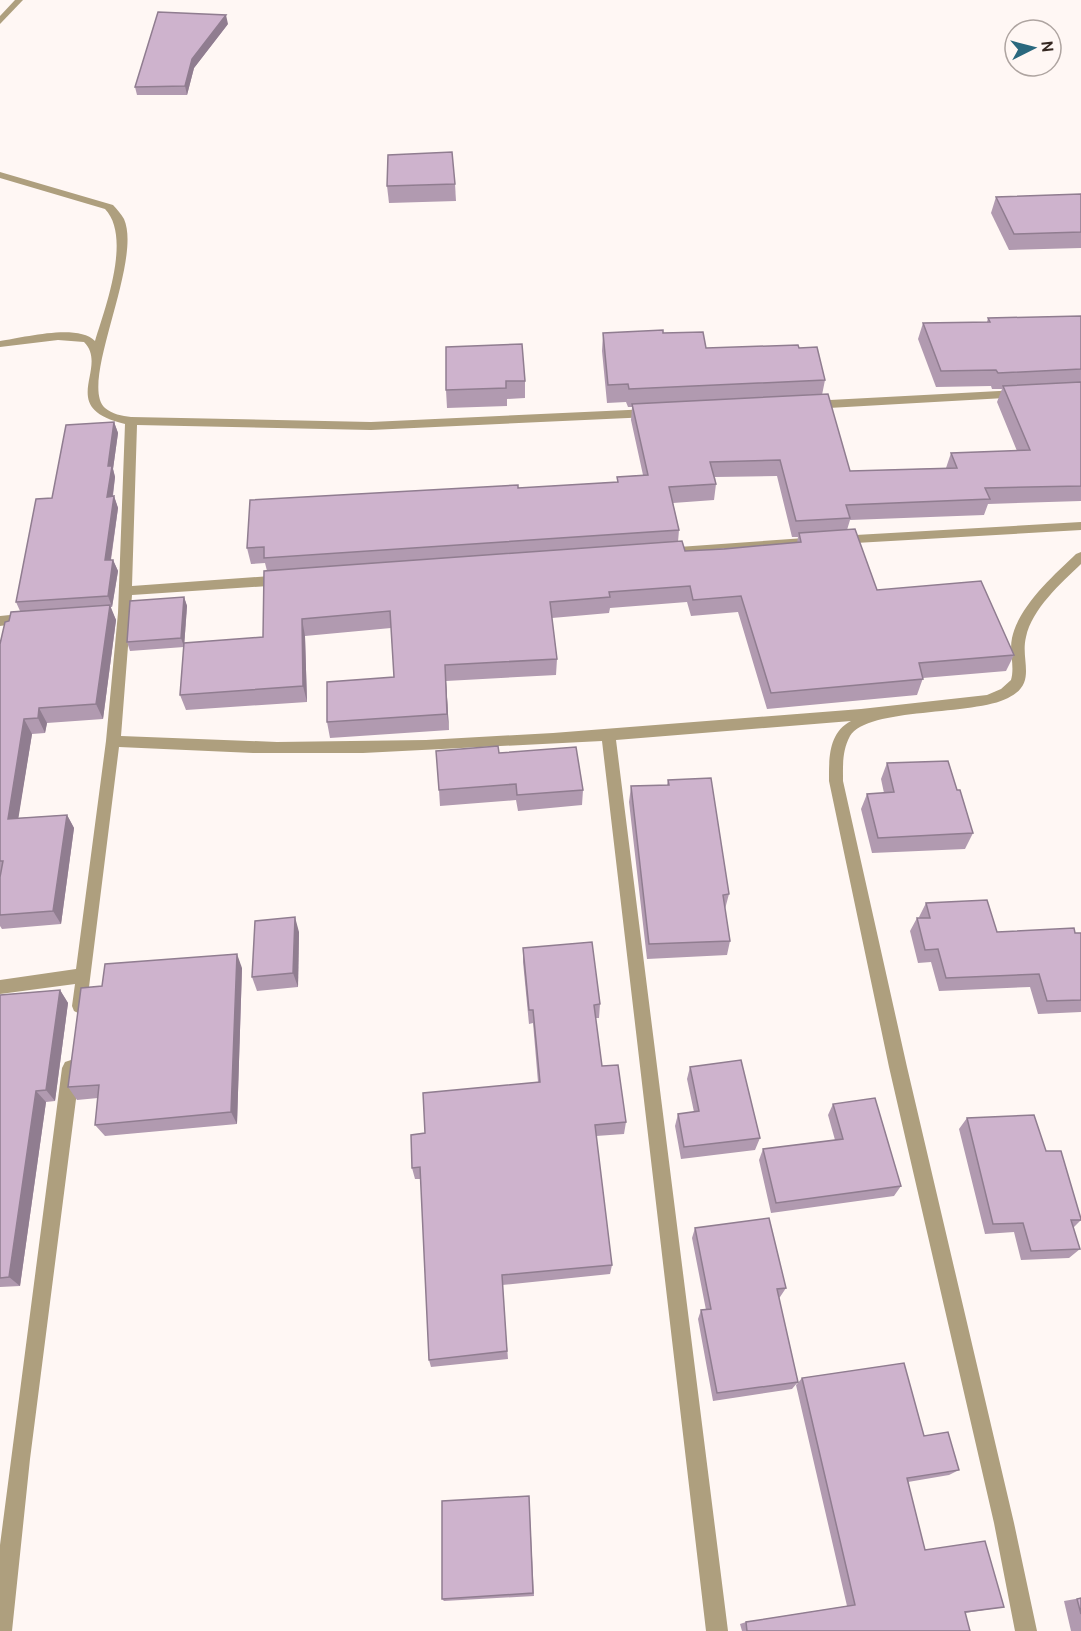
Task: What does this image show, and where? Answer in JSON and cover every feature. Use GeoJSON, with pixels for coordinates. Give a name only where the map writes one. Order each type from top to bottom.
{"type":"FeatureCollection","features":[{"type":"Feature","properties":{"kind":"street"},"geometry":{"type":"LineString","coordinates":[[0,21],[20,0]]}},
{"type":"Feature","properties":{"kind":"street"},"geometry":{"type":"LineString","coordinates":[[0,175],[109,207],[120,222],[122,238],[117,278],[97,355],[93,389],[94,402],[106,413],[131,422],[370,426],[663,412]]}},
{"type":"Feature","properties":{"kind":"street"},"geometry":{"type":"LineString","coordinates":[[0,344],[77,337],[94,345],[97,355]]}},
{"type":"Feature","properties":{"kind":"street"},"geometry":{"type":"LineString","coordinates":[[794,406],[1033,393]]}},
{"type":"Feature","properties":{"kind":"street"},"geometry":{"type":"LineString","coordinates":[[77,1023],[113,741],[120,614],[126,591],[131,422]]}},
{"type":"Feature","properties":{"kind":"street"},"geometry":{"type":"LineString","coordinates":[[654,553],[1081,526]]}},
{"type":"Feature","properties":{"kind":"street"},"geometry":{"type":"LineString","coordinates":[[113,741],[321,748],[608,734],[877,713],[987,700],[1003,695],[1019,682],[1021,673],[1017,646],[1020,632],[1050,587],[1081,557]]}},
{"type":"Feature","properties":{"kind":"street"},"geometry":{"type":"LineString","coordinates":[[126,591],[297,579]]}},
{"type":"Feature","properties":{"kind":"street"},"geometry":{"type":"LineString","coordinates":[[0,621],[45,617]]}},
{"type":"Feature","properties":{"kind":"street"},"geometry":{"type":"LineString","coordinates":[[877,713],[846,730],[836,752],[836,781],[895,1056],[1004,1523],[1026,1631]]}},
{"type":"Feature","properties":{"kind":"street"},"geometry":{"type":"LineString","coordinates":[[608,734],[717,1631]]}},
{"type":"Feature","properties":{"kind":"street"},"geometry":{"type":"LineString","coordinates":[[0,987],[84,975]]}},
{"type":"Feature","properties":{"kind":"street"},"geometry":{"type":"LineString","coordinates":[[1,1631],[20,1459],[74,1046]]}},
{"type":"Feature","properties":{"kind":"building"},"geometry":{"type":"Polygon","coordinates":[[[158,12],[226,15],[192,59],[185,86],[135,87],[158,12]]]}},
{"type":"Feature","properties":{"kind":"building"},"geometry":{"type":"Polygon","coordinates":[[[452,152],[455,184],[387,186],[388,155],[452,152]]]}},
{"type":"Feature","properties":{"kind":"building"},"geometry":{"type":"Polygon","coordinates":[[[1081,194],[1081,232],[1014,234],[996,197],[1081,194]]]}},
{"type":"Feature","properties":{"kind":"building"},"geometry":{"type":"Polygon","coordinates":[[[1081,316],[1081,369],[998,373],[996,370],[941,371],[923,323],[990,322],[988,318],[1081,316]]]}},
{"type":"Feature","properties":{"kind":"building"},"geometry":{"type":"Polygon","coordinates":[[[663,330],[663,333],[703,332],[706,348],[798,345],[799,348],[817,347],[825,380],[629,389],[628,384],[608,385],[603,333],[663,330]]]}},
{"type":"Feature","properties":{"kind":"building"},"geometry":{"type":"Polygon","coordinates":[[[522,344],[525,381],[506,381],[506,388],[446,390],[446,347],[522,344]]]}},
{"type":"Feature","properties":{"kind":"building"},"geometry":{"type":"Polygon","coordinates":[[[1081,382],[1081,486],[985,488],[990,499],[846,505],[850,518],[796,521],[780,460],[710,462],[716,484],[669,487],[679,530],[264,558],[264,547],[247,548],[250,500],[518,485],[518,488],[618,482],[617,477],[648,475],[632,404],[828,394],[850,471],[957,468],[951,453],[1030,450],[1003,386],[1081,382]]]}},
{"type":"Feature","properties":{"kind":"building"},"geometry":{"type":"Polygon","coordinates":[[[114,422],[108,466],[112,466],[107,497],[114,496],[105,560],[113,560],[108,596],[16,602],[36,499],[52,498],[66,425],[114,422]]]}},
{"type":"Feature","properties":{"kind":"building"},"geometry":{"type":"Polygon","coordinates":[[[855,529],[877,590],[981,581],[1014,655],[919,663],[923,679],[771,693],[741,596],[693,600],[690,586],[609,592],[610,597],[550,602],[557,659],[445,665],[447,714],[327,722],[327,682],[394,677],[390,611],[302,619],[303,686],[180,695],[184,643],[263,637],[264,571],[682,541],[685,551],[724,549],[801,542],[799,533],[855,529]]]}},
{"type":"Feature","properties":{"kind":"building"},"geometry":{"type":"Polygon","coordinates":[[[184,597],[181,638],[127,642],[130,601],[184,597]]]}},
{"type":"Feature","properties":{"kind":"building"},"geometry":{"type":"Polygon","coordinates":[[[110,605],[96,704],[39,708],[38,718],[24,719],[8,819],[67,815],[53,911],[0,915],[0,877],[3,861],[0,861],[0,644],[5,622],[9,621],[11,612],[110,605]]]}},
{"type":"Feature","properties":{"kind":"building"},"geometry":{"type":"Polygon","coordinates":[[[498,746],[499,753],[576,747],[583,790],[517,795],[516,784],[439,790],[436,751],[498,746]]]}},
{"type":"Feature","properties":{"kind":"building"},"geometry":{"type":"Polygon","coordinates":[[[948,761],[957,790],[960,790],[973,833],[878,838],[867,794],[894,792],[887,763],[948,761]]]}},
{"type":"Feature","properties":{"kind":"building"},"geometry":{"type":"Polygon","coordinates":[[[711,778],[729,894],[723,895],[730,941],[649,944],[631,786],[669,785],[668,780],[711,778]]]}},
{"type":"Feature","properties":{"kind":"building"},"geometry":{"type":"Polygon","coordinates":[[[987,900],[997,932],[1074,928],[1075,933],[1081,933],[1081,1000],[1047,1001],[1039,974],[946,978],[938,949],[925,950],[917,918],[930,918],[926,903],[987,900]]]}},
{"type":"Feature","properties":{"kind":"building"},"geometry":{"type":"Polygon","coordinates":[[[295,917],[293,973],[252,977],[255,921],[295,917]]]}},
{"type":"Feature","properties":{"kind":"building"},"geometry":{"type":"Polygon","coordinates":[[[592,942],[600,1004],[594,1005],[602,1066],[618,1065],[626,1122],[595,1125],[612,1265],[502,1275],[507,1351],[429,1360],[420,1167],[412,1168],[411,1135],[425,1133],[423,1093],[540,1082],[533,1010],[529,1010],[523,948],[592,942]]]}},
{"type":"Feature","properties":{"kind":"building"},"geometry":{"type":"Polygon","coordinates":[[[237,954],[231,1112],[95,1125],[99,1085],[68,1087],[81,988],[102,986],[105,964],[237,954]]]}},
{"type":"Feature","properties":{"kind":"building"},"geometry":{"type":"Polygon","coordinates":[[[60,990],[46,1090],[36,1091],[9,1277],[0,1278],[0,995],[60,990]]]}},
{"type":"Feature","properties":{"kind":"building"},"geometry":{"type":"Polygon","coordinates":[[[741,1060],[760,1138],[684,1147],[678,1114],[699,1111],[690,1067],[741,1060]]]}},
{"type":"Feature","properties":{"kind":"building"},"geometry":{"type":"Polygon","coordinates":[[[875,1098],[901,1186],[776,1203],[763,1149],[843,1139],[833,1104],[875,1098]]]}},
{"type":"Feature","properties":{"kind":"building"},"geometry":{"type":"Polygon","coordinates":[[[1034,1115],[1046,1151],[1061,1151],[1081,1219],[1071,1220],[1080,1249],[1031,1251],[1023,1223],[993,1224],[967,1118],[1034,1115]]]}},
{"type":"Feature","properties":{"kind":"building"},"geometry":{"type":"Polygon","coordinates":[[[769,1218],[786,1288],[777,1289],[798,1382],[717,1393],[701,1310],[711,1309],[695,1228],[769,1218]]]}},
{"type":"Feature","properties":{"kind":"building"},"geometry":{"type":"Polygon","coordinates":[[[904,1363],[924,1436],[948,1432],[959,1470],[907,1478],[925,1550],[985,1541],[1004,1607],[965,1612],[970,1631],[747,1631],[746,1622],[855,1605],[802,1378],[904,1363]]]}},
{"type":"Feature","properties":{"kind":"building"},"geometry":{"type":"Polygon","coordinates":[[[529,1496],[533,1593],[442,1599],[442,1501],[529,1496]]]}},
{"type":"Feature","properties":{"kind":"building"},"geometry":{"type":"Polygon","coordinates":[[[1081,1598],[1081,1614],[1077,1599],[1081,1598]]]}}]}
